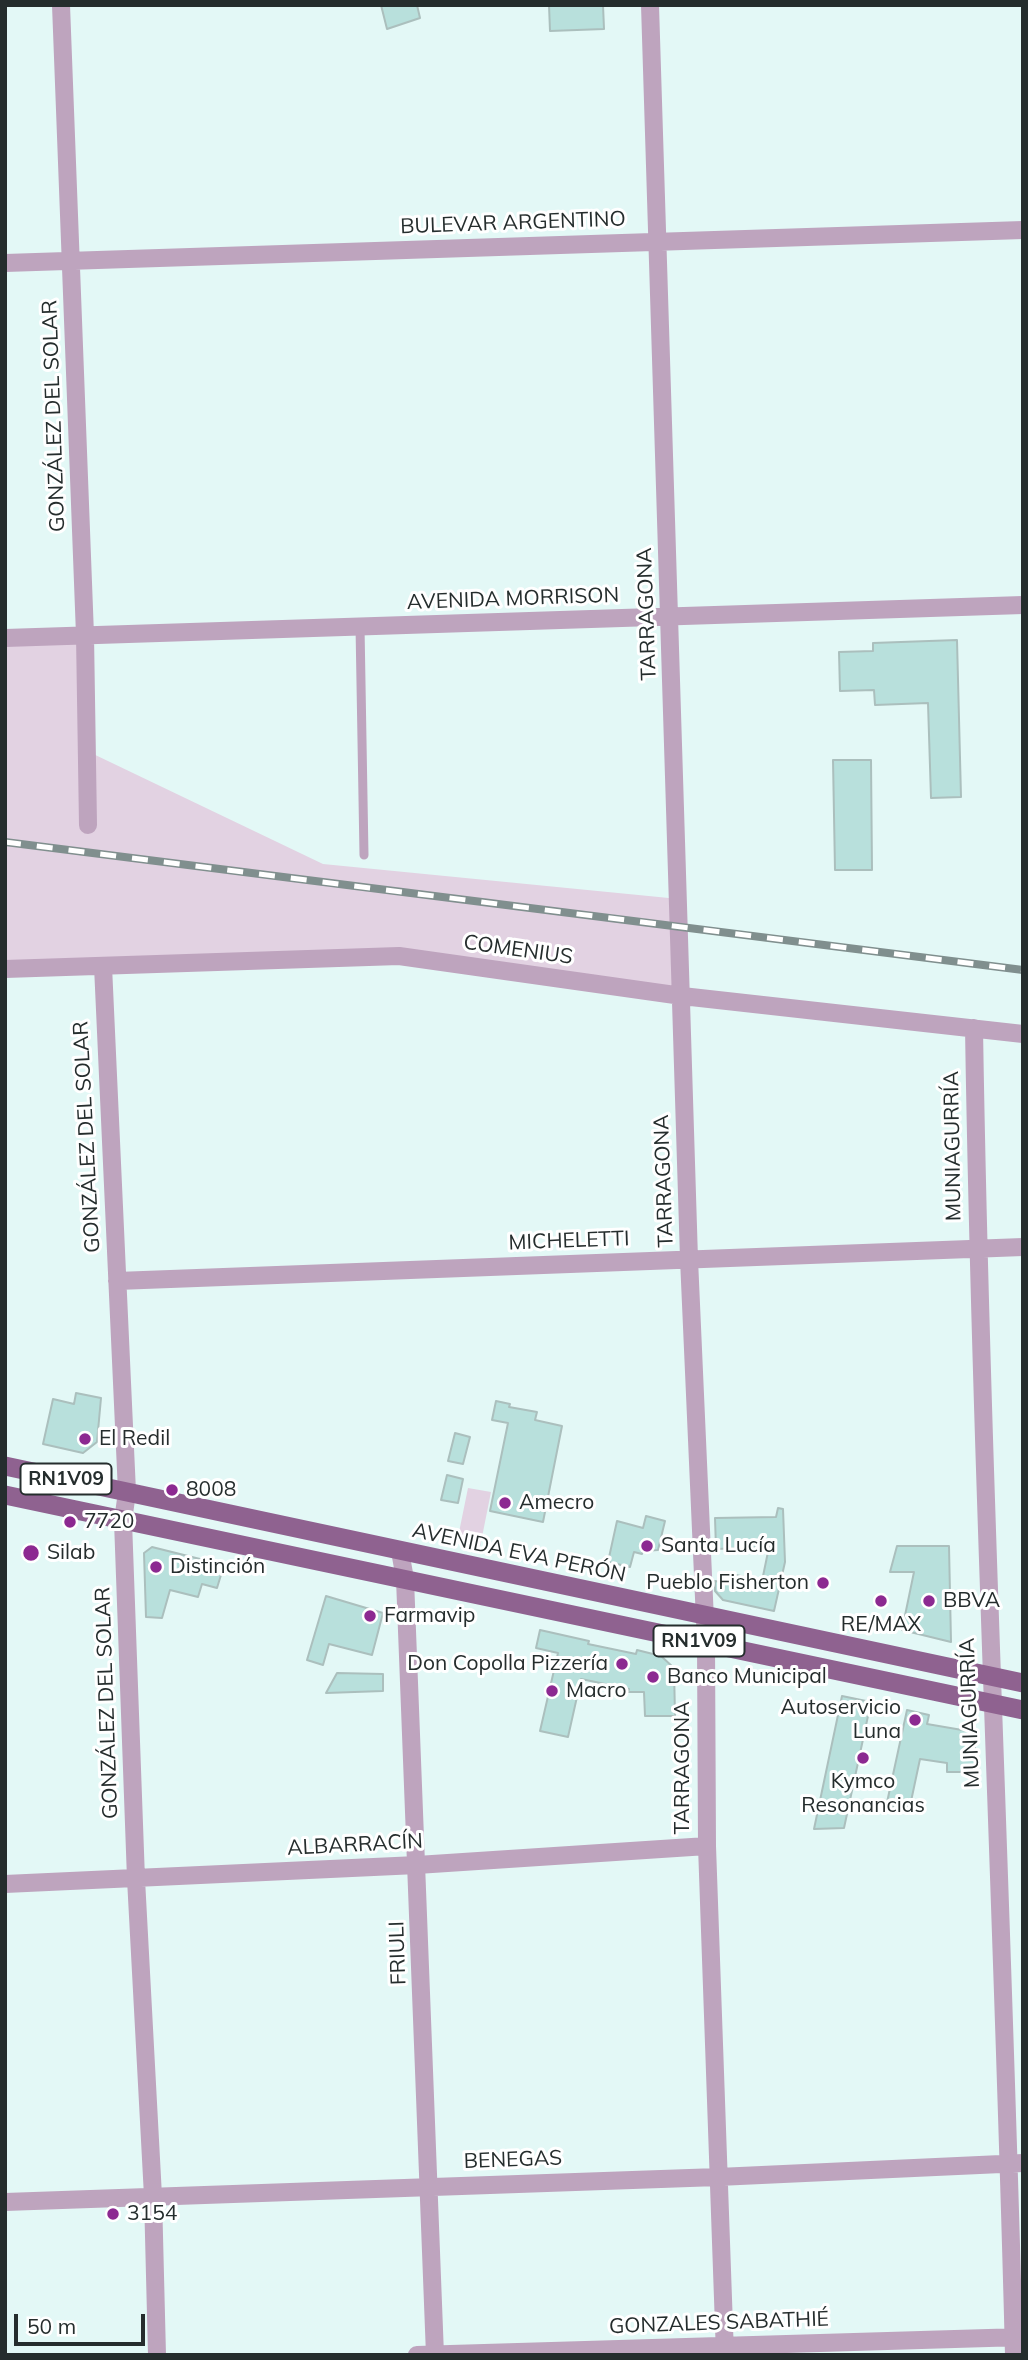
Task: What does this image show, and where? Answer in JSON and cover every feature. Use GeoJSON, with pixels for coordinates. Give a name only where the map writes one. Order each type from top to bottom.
{"type":"FeatureCollection","features":[{"type":"Feature","properties":{"kind":"main road","name":"AVENIDA EVA PERÓN"},"geometry":{"type":"LineString","coordinates":[[5,1466],[1023,1683]]}},
{"type":"Feature","properties":{"kind":"main road","name":"RN1V09"},"geometry":{"type":"LineString","coordinates":[[5,1495],[1023,1710]]}},
{"type":"Feature","properties":{"kind":"street","name":"GONZÁLEZ DEL SOLAR"},"geometry":{"type":"LineString","coordinates":[[61,5],[85,635],[89,825]]}},
{"type":"Feature","properties":{"kind":"street","name":"TARRAGONA"},"geometry":{"type":"LineString","coordinates":[[650,5],[689,1259],[706,1643],[707,1846],[725,2350]]}},
{"type":"Feature","properties":{"kind":"street","name":"BULEVAR ARGENTINO"},"geometry":{"type":"LineString","coordinates":[[5,263],[1023,229]]}},
{"type":"Feature","properties":{"kind":"street","name":"AVENIDA MORRISON"},"geometry":{"type":"LineString","coordinates":[[5,638],[1023,605]]}},
{"type":"Feature","properties":{"kind":"street","name":"COMENIUS"},"geometry":{"type":"LineString","coordinates":[[5,969],[399,956],[682,996],[1023,1034]]}},
{"type":"Feature","properties":{"kind":"street","name":"GONZÁLEZ DEL SOLAR"},"geometry":{"type":"LineString","coordinates":[[103,966],[127,1492],[123,1521],[136,1879],[153,2196],[157,2355]]}},
{"type":"Feature","properties":{"kind":"street","name":"MUNIAGURRÍA"},"geometry":{"type":"LineString","coordinates":[[974,1028],[978,1248],[993,1704],[1016,2163],[1017,2343]]}},
{"type":"Feature","properties":{"kind":"street","name":"MICHELETTI"},"geometry":{"type":"LineString","coordinates":[[117,1281],[1023,1247]]}},
{"type":"Feature","properties":{"kind":"street","name":"FRIULI"},"geometry":{"type":"LineString","coordinates":[[400,1550],[405,1579],[435,2355]]}},
{"type":"Feature","properties":{"kind":"street","name":"ALBARRACÍN"},"geometry":{"type":"LineString","coordinates":[[5,1884],[417,1865],[707,1846]]}},
{"type":"Feature","properties":{"kind":"street","name":"BENEGAS"},"geometry":{"type":"LineString","coordinates":[[5,2202],[718,2177],[1016,2163]]}},
{"type":"Feature","properties":{"kind":"street","name":"GONZALES SABATHIÉ"},"geometry":{"type":"LineString","coordinates":[[417,2355],[1017,2343]]}},
{"type":"Feature","properties":{"kind":"lane"},"geometry":{"type":"LineString","coordinates":[[360,626],[364,855]]}},
{"type":"Feature","properties":{"kind":"shaded area"},"geometry":{"type":"Polygon","coordinates":[[[85,635],[87,751],[323,864],[679,899],[682,996],[399,956],[5,969],[5,638],[85,635]]]}},
{"type":"Feature","properties":{"kind":"shaded area"},"geometry":{"type":"Polygon","coordinates":[[[468,1488],[491,1492],[480,1547],[457,1542],[468,1488]]]}},
{"type":"Feature","properties":{"kind":"building"},"geometry":{"type":"Polygon","coordinates":[[[381,5],[417,5],[420,18],[387,29],[381,5]]]}},
{"type":"Feature","properties":{"kind":"building"},"geometry":{"type":"Polygon","coordinates":[[[549,5],[603,5],[604,29],[550,31],[549,5]]]}},
{"type":"Feature","properties":{"kind":"building"},"geometry":{"type":"Polygon","coordinates":[[[957,640],[961,797],[931,798],[928,703],[875,705],[874,690],[840,691],[839,652],[873,651],[873,643],[957,640]]]}},
{"type":"Feature","properties":{"kind":"building"},"geometry":{"type":"Polygon","coordinates":[[[833,760],[871,760],[872,870],[835,870],[833,760]]]}},
{"type":"Feature","properties":{"kind":"building"},"geometry":{"type":"Polygon","coordinates":[[[76,1393],[101,1398],[97,1442],[83,1453],[43,1444],[53,1399],[74,1404],[76,1393]]]}},
{"type":"Feature","properties":{"kind":"building"},"geometry":{"type":"Polygon","coordinates":[[[496,1401],[510,1404],[509,1407],[537,1412],[535,1420],[562,1426],[543,1522],[490,1511],[508,1423],[492,1420],[496,1401]]]}},
{"type":"Feature","properties":{"kind":"building"},"geometry":{"type":"Polygon","coordinates":[[[455,1433],[470,1437],[463,1464],[448,1461],[455,1433]]]}},
{"type":"Feature","properties":{"kind":"building"},"geometry":{"type":"Polygon","coordinates":[[[447,1475],[463,1479],[458,1503],[441,1500],[447,1475]]]}},
{"type":"Feature","properties":{"kind":"building"},"geometry":{"type":"Polygon","coordinates":[[[778,1508],[783,1509],[785,1562],[774,1611],[723,1600],[715,1591],[715,1581],[730,1584],[732,1574],[762,1581],[769,1547],[716,1549],[715,1518],[776,1517],[778,1508]]]}},
{"type":"Feature","properties":{"kind":"building"},"geometry":{"type":"Polygon","coordinates":[[[646,1516],[665,1521],[658,1550],[643,1551],[642,1554],[634,1552],[630,1567],[608,1562],[617,1521],[643,1528],[646,1516]]]}},
{"type":"Feature","properties":{"kind":"building","name":"BBVA"},"geometry":{"type":"Polygon","coordinates":[[[897,1546],[949,1546],[951,1642],[902,1630],[914,1572],[890,1572],[897,1546]]]}},
{"type":"Feature","properties":{"kind":"building"},"geometry":{"type":"Polygon","coordinates":[[[152,1547],[224,1565],[217,1588],[202,1584],[198,1597],[170,1590],[162,1618],[146,1617],[144,1553],[152,1547]]]}},
{"type":"Feature","properties":{"kind":"building"},"geometry":{"type":"Polygon","coordinates":[[[326,1596],[383,1613],[372,1655],[329,1644],[323,1665],[307,1660],[326,1596]]]}},
{"type":"Feature","properties":{"kind":"building"},"geometry":{"type":"Polygon","coordinates":[[[540,1630],[589,1641],[588,1644],[661,1656],[674,1668],[675,1716],[645,1716],[644,1692],[628,1692],[629,1689],[581,1679],[568,1737],[540,1731],[558,1653],[536,1648],[540,1630]]]}},
{"type":"Feature","properties":{"kind":"building"},"geometry":{"type":"Polygon","coordinates":[[[337,1673],[383,1674],[383,1691],[326,1693],[337,1673]]]}},
{"type":"Feature","properties":{"kind":"building"},"geometry":{"type":"Polygon","coordinates":[[[842,1696],[871,1702],[844,1828],[814,1829],[842,1696]]]}},
{"type":"Feature","properties":{"kind":"building"},"geometry":{"type":"Polygon","coordinates":[[[907,1710],[929,1715],[927,1724],[968,1731],[975,1736],[975,1772],[947,1772],[947,1763],[920,1759],[910,1806],[886,1807],[907,1710]]]}},
{"type":"Feature","properties":{"kind":"railway"},"geometry":{"type":"LineString","coordinates":[[5,842],[1023,970]]}},
{"type":"Feature","properties":{"kind":"place","name":"El Redil"},"geometry":{"type":"Point","coordinates":[85,1439]}},
{"type":"Feature","properties":{"kind":"place","name":"8008"},"geometry":{"type":"Point","coordinates":[172,1490]}},
{"type":"Feature","properties":{"kind":"place","name":"Amecro"},"geometry":{"type":"Point","coordinates":[505,1503]}},
{"type":"Feature","properties":{"kind":"place","name":"7720"},"geometry":{"type":"Point","coordinates":[70,1522]}},
{"type":"Feature","properties":{"kind":"place","name":"Santa Lucía"},"geometry":{"type":"Point","coordinates":[647,1546]}},
{"type":"Feature","properties":{"kind":"place","name":"Silab"},"geometry":{"type":"Point","coordinates":[31,1553]}},
{"type":"Feature","properties":{"kind":"place","name":"Distinción"},"geometry":{"type":"Point","coordinates":[156,1567]}},
{"type":"Feature","properties":{"kind":"place","name":"Pueblo Fisherton"},"geometry":{"type":"Point","coordinates":[823,1583]}},
{"type":"Feature","properties":{"kind":"place","name":"RE/MAX"},"geometry":{"type":"Point","coordinates":[881,1601]}},
{"type":"Feature","properties":{"kind":"place","name":"BBVA"},"geometry":{"type":"Point","coordinates":[929,1601]}},
{"type":"Feature","properties":{"kind":"place","name":"Farmavip"},"geometry":{"type":"Point","coordinates":[370,1616]}},
{"type":"Feature","properties":{"kind":"place","name":"Don Copolla Pizzería"},"geometry":{"type":"Point","coordinates":[622,1664]}},
{"type":"Feature","properties":{"kind":"place","name":"Banco Municipal"},"geometry":{"type":"Point","coordinates":[653,1677]}},
{"type":"Feature","properties":{"kind":"place","name":"Macro"},"geometry":{"type":"Point","coordinates":[552,1691]}},
{"type":"Feature","properties":{"kind":"place","name":"Autoservicio Luna"},"geometry":{"type":"Point","coordinates":[915,1720]}},
{"type":"Feature","properties":{"kind":"place","name":"Kymco Resonancias"},"geometry":{"type":"Point","coordinates":[863,1758]}},
{"type":"Feature","properties":{"kind":"place","name":"3154"},"geometry":{"type":"Point","coordinates":[113,2214]}}]}
